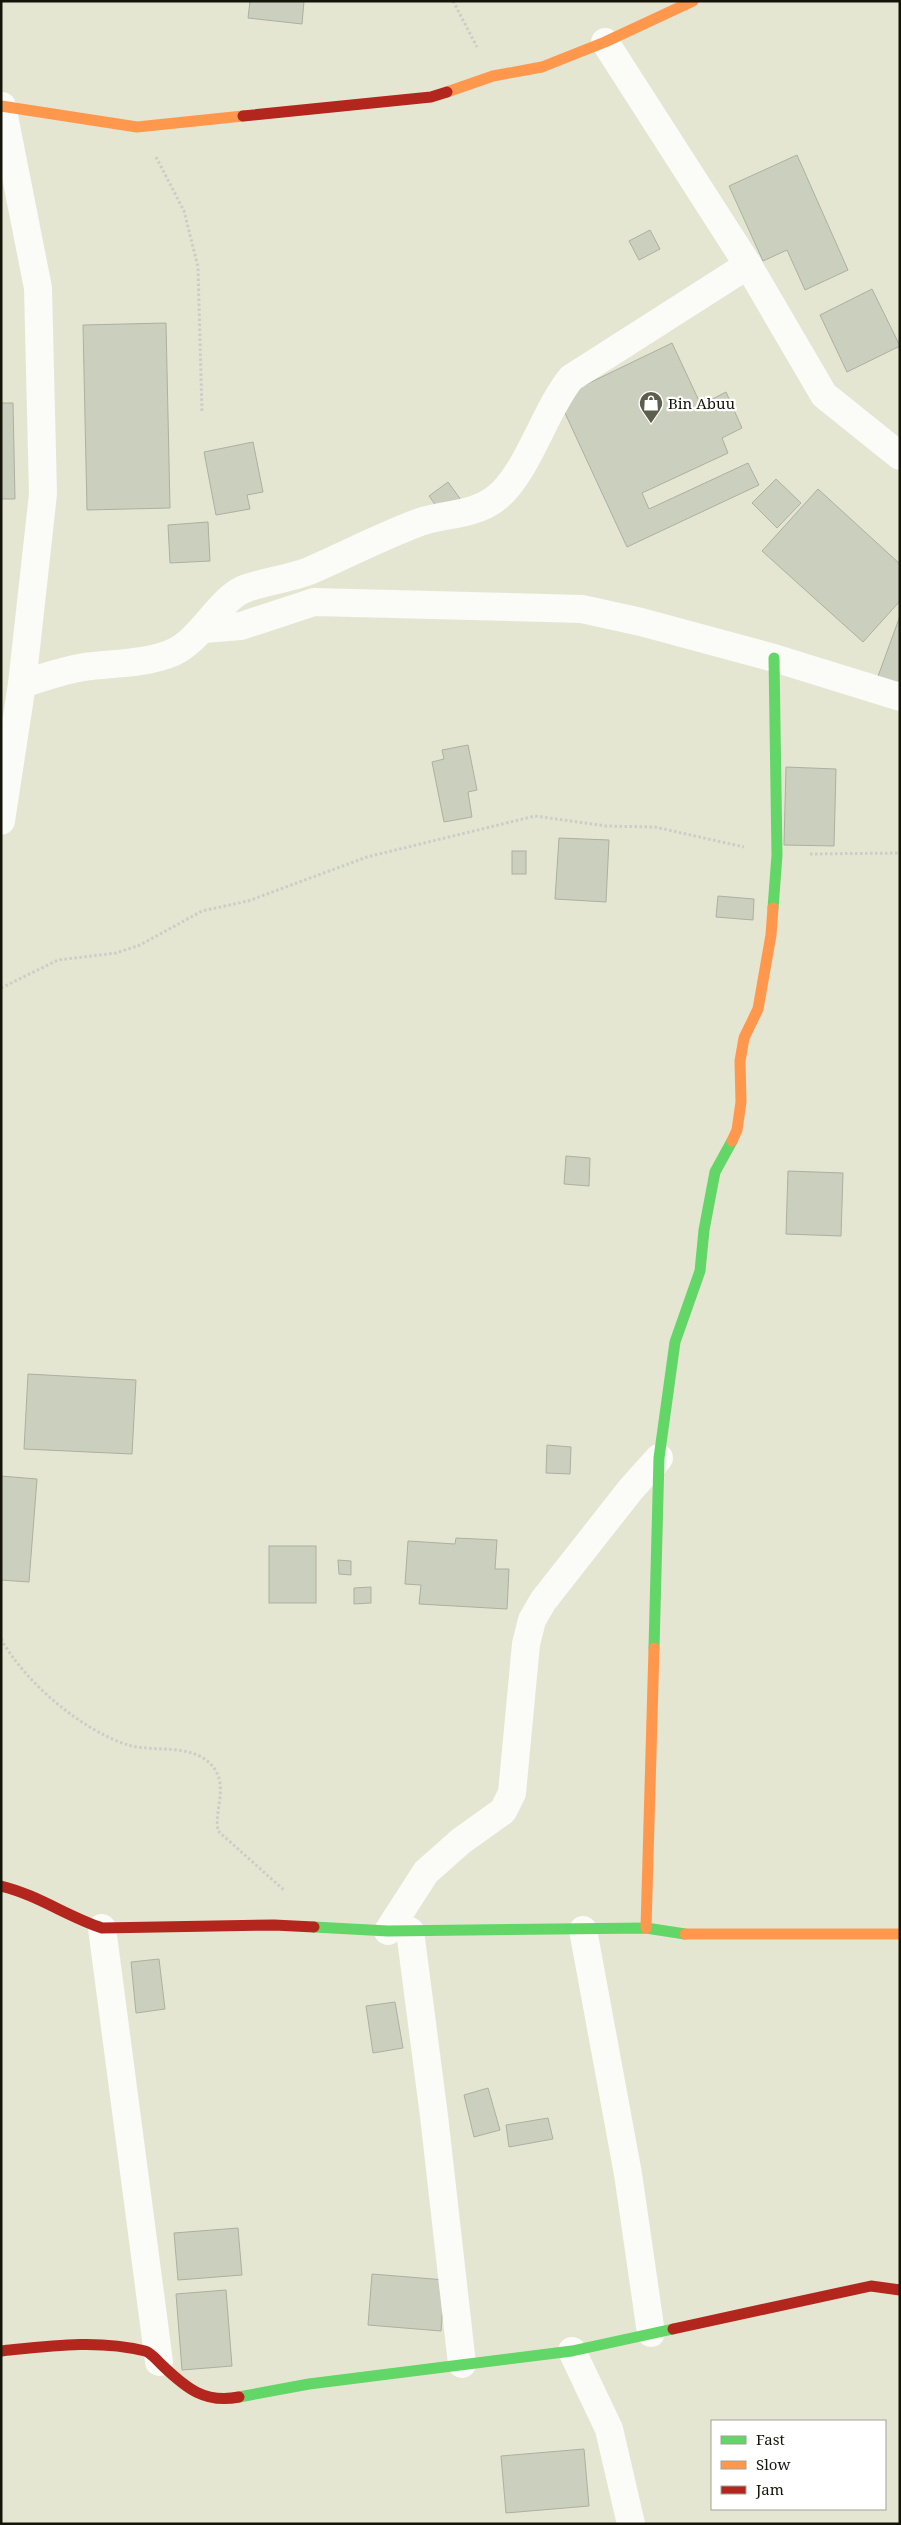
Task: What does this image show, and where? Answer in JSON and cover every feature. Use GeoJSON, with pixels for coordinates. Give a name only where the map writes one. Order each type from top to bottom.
{"type":"FeatureCollection","features":[{"type":"Feature","properties":{"kind":"street"},"geometry":{"type":"LineString","coordinates":[[1,820],[22,684],[43,494],[38,288],[2,106],[137,127],[431,97],[493,76],[542,67],[605,42],[693,1]]}},
{"type":"Feature","properties":{"kind":"street"},"geometry":{"type":"LineString","coordinates":[[605,42],[748,265],[824,395],[900,456]]}},
{"type":"Feature","properties":{"kind":"street"},"geometry":{"type":"LineString","coordinates":[[22,684],[82,668],[143,660],[174,652],[204,629],[233,594],[307,571],[421,522],[471,510],[495,499],[508,486],[531,448],[558,394],[571,378],[748,265]]}},
{"type":"Feature","properties":{"kind":"street"},"geometry":{"type":"LineString","coordinates":[[204,629],[242,626],[314,602],[541,606],[582,609],[641,622],[774,658],[900,697]]}},
{"type":"Feature","properties":{"kind":"street"},"geometry":{"type":"LineString","coordinates":[[646,1928],[659,1458],[675,1342],[700,1270],[704,1230],[715,1172],[737,1130],[741,1102],[740,1061],[744,1038],[758,1009],[771,935],[777,854],[774,658]]}},
{"type":"Feature","properties":{"kind":"street"},"geometry":{"type":"LineString","coordinates":[[462,2364],[434,2116],[399,1931],[426,1872],[461,1841],[503,1811],[512,1793],[526,1644],[532,1620],[544,1601],[631,1489],[659,1458]]}},
{"type":"Feature","properties":{"kind":"street"},"geometry":{"type":"LineString","coordinates":[[1,1886],[26,1892],[78,1920],[102,1928],[274,1925],[399,1931],[646,1928],[688,1935],[900,1934]]}},
{"type":"Feature","properties":{"kind":"street"},"geometry":{"type":"LineString","coordinates":[[102,1928],[159,2362]]}},
{"type":"Feature","properties":{"kind":"street"},"geometry":{"type":"LineString","coordinates":[[583,1930],[628,2174],[651,2333]]}},
{"type":"Feature","properties":{"kind":"street"},"geometry":{"type":"LineString","coordinates":[[1,2351],[71,2343],[124,2347],[148,2352],[184,2386],[209,2398],[229,2399],[309,2384],[572,2351],[871,2286],[900,2290]]}},
{"type":"Feature","properties":{"kind":"street"},"geometry":{"type":"LineString","coordinates":[[572,2351],[609,2429],[631,2524]]}},
{"type":"Feature","properties":{"kind":"path"},"geometry":{"type":"LineString","coordinates":[[453,1],[493,76]]}},
{"type":"Feature","properties":{"kind":"path"},"geometry":{"type":"LineString","coordinates":[[137,127],[165,171],[184,211],[198,267],[202,413]]}},
{"type":"Feature","properties":{"kind":"path"},"geometry":{"type":"LineString","coordinates":[[1,988],[58,960],[116,953],[140,945],[202,911],[248,901],[367,857],[535,816],[606,826],[655,827],[777,854],[900,853]]}},
{"type":"Feature","properties":{"kind":"path"},"geometry":{"type":"LineString","coordinates":[[1,1639],[24,1672],[68,1712],[100,1735],[130,1746],[190,1752],[214,1767],[220,1781],[218,1832],[327,1928]]}},
{"type":"Feature","properties":{"kind":"building"},"geometry":{"type":"Polygon","coordinates":[[[250,1],[304,1],[302,24],[248,18],[250,1]]]}},
{"type":"Feature","properties":{"kind":"building"},"geometry":{"type":"Polygon","coordinates":[[[797,155],[848,270],[805,290],[787,250],[763,261],[729,186],[797,155]]]}},
{"type":"Feature","properties":{"kind":"building"},"geometry":{"type":"Polygon","coordinates":[[[650,230],[660,249],[639,260],[629,241],[650,230]]]}},
{"type":"Feature","properties":{"kind":"building"},"geometry":{"type":"Polygon","coordinates":[[[872,289],[900,346],[847,372],[820,315],[872,289]]]}},
{"type":"Feature","properties":{"kind":"building"},"geometry":{"type":"Polygon","coordinates":[[[166,323],[170,508],[87,510],[83,325],[166,323]]]}},
{"type":"Feature","properties":{"kind":"building"},"geometry":{"type":"Polygon","coordinates":[[[672,343],[701,405],[726,392],[742,428],[722,438],[728,453],[642,493],[649,509],[748,463],[759,485],[627,547],[558,398],[672,343]]]}},
{"type":"Feature","properties":{"kind":"building"},"geometry":{"type":"Polygon","coordinates":[[[1,403],[13,403],[15,499],[1,499],[1,403]]]}},
{"type":"Feature","properties":{"kind":"building"},"geometry":{"type":"Polygon","coordinates":[[[253,442],[263,492],[247,495],[250,509],[216,515],[204,452],[253,442]]]}},
{"type":"Feature","properties":{"kind":"building"},"geometry":{"type":"Polygon","coordinates":[[[776,479],[801,503],[777,528],[752,503],[776,479]]]}},
{"type":"Feature","properties":{"kind":"building"},"geometry":{"type":"Polygon","coordinates":[[[448,482],[461,500],[442,514],[429,496],[448,482]]]}},
{"type":"Feature","properties":{"kind":"building"},"geometry":{"type":"Polygon","coordinates":[[[818,489],[900,564],[900,601],[863,642],[762,551],[818,489]]]}},
{"type":"Feature","properties":{"kind":"building"},"geometry":{"type":"Polygon","coordinates":[[[208,522],[210,561],[170,563],[168,525],[208,522]]]}},
{"type":"Feature","properties":{"kind":"building"},"geometry":{"type":"Polygon","coordinates":[[[900,616],[900,687],[877,679],[900,616]]]}},
{"type":"Feature","properties":{"kind":"building"},"geometry":{"type":"Polygon","coordinates":[[[468,745],[477,790],[468,792],[472,817],[444,822],[432,762],[444,759],[442,750],[468,745]]]}},
{"type":"Feature","properties":{"kind":"building"},"geometry":{"type":"Polygon","coordinates":[[[786,767],[836,769],[834,846],[784,845],[786,767]]]}},
{"type":"Feature","properties":{"kind":"building"},"geometry":{"type":"Polygon","coordinates":[[[559,838],[609,840],[606,902],[555,899],[559,838]]]}},
{"type":"Feature","properties":{"kind":"building"},"geometry":{"type":"Polygon","coordinates":[[[512,851],[526,851],[526,874],[512,874],[512,851]]]}},
{"type":"Feature","properties":{"kind":"building"},"geometry":{"type":"Polygon","coordinates":[[[718,896],[754,899],[753,920],[716,917],[718,896]]]}},
{"type":"Feature","properties":{"kind":"building"},"geometry":{"type":"Polygon","coordinates":[[[566,1156],[590,1158],[589,1186],[564,1184],[566,1156]]]}},
{"type":"Feature","properties":{"kind":"building"},"geometry":{"type":"Polygon","coordinates":[[[788,1171],[843,1173],[841,1236],[786,1234],[788,1171]]]}},
{"type":"Feature","properties":{"kind":"building"},"geometry":{"type":"Polygon","coordinates":[[[28,1374],[136,1380],[132,1454],[24,1449],[28,1374]]]}},
{"type":"Feature","properties":{"kind":"building"},"geometry":{"type":"Polygon","coordinates":[[[547,1445],[571,1447],[570,1474],[546,1473],[547,1445]]]}},
{"type":"Feature","properties":{"kind":"building"},"geometry":{"type":"Polygon","coordinates":[[[1,1476],[37,1479],[29,1582],[1,1580],[1,1476]]]}},
{"type":"Feature","properties":{"kind":"building"},"geometry":{"type":"Polygon","coordinates":[[[456,1538],[497,1540],[495,1569],[509,1569],[507,1609],[419,1604],[421,1585],[405,1584],[408,1541],[455,1544],[456,1538]]]}},
{"type":"Feature","properties":{"kind":"building"},"geometry":{"type":"Polygon","coordinates":[[[269,1546],[316,1546],[316,1603],[269,1603],[269,1546]]]}},
{"type":"Feature","properties":{"kind":"building"},"geometry":{"type":"Polygon","coordinates":[[[338,1560],[351,1561],[351,1575],[339,1574],[338,1560]]]}},
{"type":"Feature","properties":{"kind":"building"},"geometry":{"type":"Polygon","coordinates":[[[371,1587],[371,1603],[354,1604],[354,1588],[371,1587]]]}},
{"type":"Feature","properties":{"kind":"building"},"geometry":{"type":"Polygon","coordinates":[[[159,1959],[165,2009],[136,2013],[131,1962],[159,1959]]]}},
{"type":"Feature","properties":{"kind":"building"},"geometry":{"type":"Polygon","coordinates":[[[395,2002],[403,2048],[373,2053],[366,2006],[395,2002]]]}},
{"type":"Feature","properties":{"kind":"building"},"geometry":{"type":"Polygon","coordinates":[[[488,2088],[500,2130],[474,2137],[464,2095],[488,2088]]]}},
{"type":"Feature","properties":{"kind":"building"},"geometry":{"type":"Polygon","coordinates":[[[548,2118],[553,2139],[509,2147],[506,2125],[548,2118]]]}},
{"type":"Feature","properties":{"kind":"building"},"geometry":{"type":"Polygon","coordinates":[[[238,2228],[242,2275],[178,2280],[174,2233],[238,2228]]]}},
{"type":"Feature","properties":{"kind":"building"},"geometry":{"type":"Polygon","coordinates":[[[372,2274],[445,2280],[441,2331],[368,2325],[372,2274]]]}},
{"type":"Feature","properties":{"kind":"building"},"geometry":{"type":"Polygon","coordinates":[[[226,2290],[232,2366],[182,2370],[176,2294],[226,2290]]]}},
{"type":"Feature","properties":{"kind":"building"},"geometry":{"type":"Polygon","coordinates":[[[584,2449],[589,2506],[506,2513],[501,2456],[584,2449]]]}},
{"type":"Feature","properties":{"kind":"traffic: fast"},"geometry":{"type":"LineString","coordinates":[[773,908],[777,855],[774,658]]}},
{"type":"Feature","properties":{"kind":"traffic: fast"},"geometry":{"type":"LineString","coordinates":[[654,1648],[659,1458],[675,1342],[700,1271],[704,1230],[715,1172],[732,1141]]}},
{"type":"Feature","properties":{"kind":"traffic: fast"},"geometry":{"type":"LineString","coordinates":[[314,1927],[388,1931],[646,1928],[685,1934]]}},
{"type":"Feature","properties":{"kind":"traffic: fast"},"geometry":{"type":"LineString","coordinates":[[239,2397],[309,2384],[572,2351],[673,2329]]}},
{"type":"Feature","properties":{"kind":"traffic: slow"},"geometry":{"type":"LineString","coordinates":[[447,92],[493,76],[542,67],[605,42],[693,1]]}},
{"type":"Feature","properties":{"kind":"traffic: slow"},"geometry":{"type":"LineString","coordinates":[[1,106],[137,127],[243,116]]}},
{"type":"Feature","properties":{"kind":"traffic: slow"},"geometry":{"type":"LineString","coordinates":[[732,1141],[737,1130],[741,1102],[740,1061],[744,1038],[758,1009],[771,935],[773,908]]}},
{"type":"Feature","properties":{"kind":"traffic: slow"},"geometry":{"type":"LineString","coordinates":[[646,1928],[654,1648]]}},
{"type":"Feature","properties":{"kind":"traffic: slow"},"geometry":{"type":"LineString","coordinates":[[685,1934],[900,1934]]}},
{"type":"Feature","properties":{"kind":"traffic: jam"},"geometry":{"type":"LineString","coordinates":[[243,116],[431,97],[447,92]]}},
{"type":"Feature","properties":{"kind":"traffic: jam"},"geometry":{"type":"LineString","coordinates":[[1,1886],[27,1895],[102,1928],[274,1925],[314,1927]]}},
{"type":"Feature","properties":{"kind":"traffic: jam"},"geometry":{"type":"LineString","coordinates":[[673,2329],[871,2286],[900,2290]]}},
{"type":"Feature","properties":{"kind":"traffic: jam"},"geometry":{"type":"LineString","coordinates":[[1,2351],[91,2344],[127,2347],[150,2353],[171,2374],[197,2392],[216,2398],[239,2397]]}},
{"type":"Feature","properties":{"kind":"place","name":"Bin Abuu"},"geometry":{"type":"Point","coordinates":[651,424]}}]}
